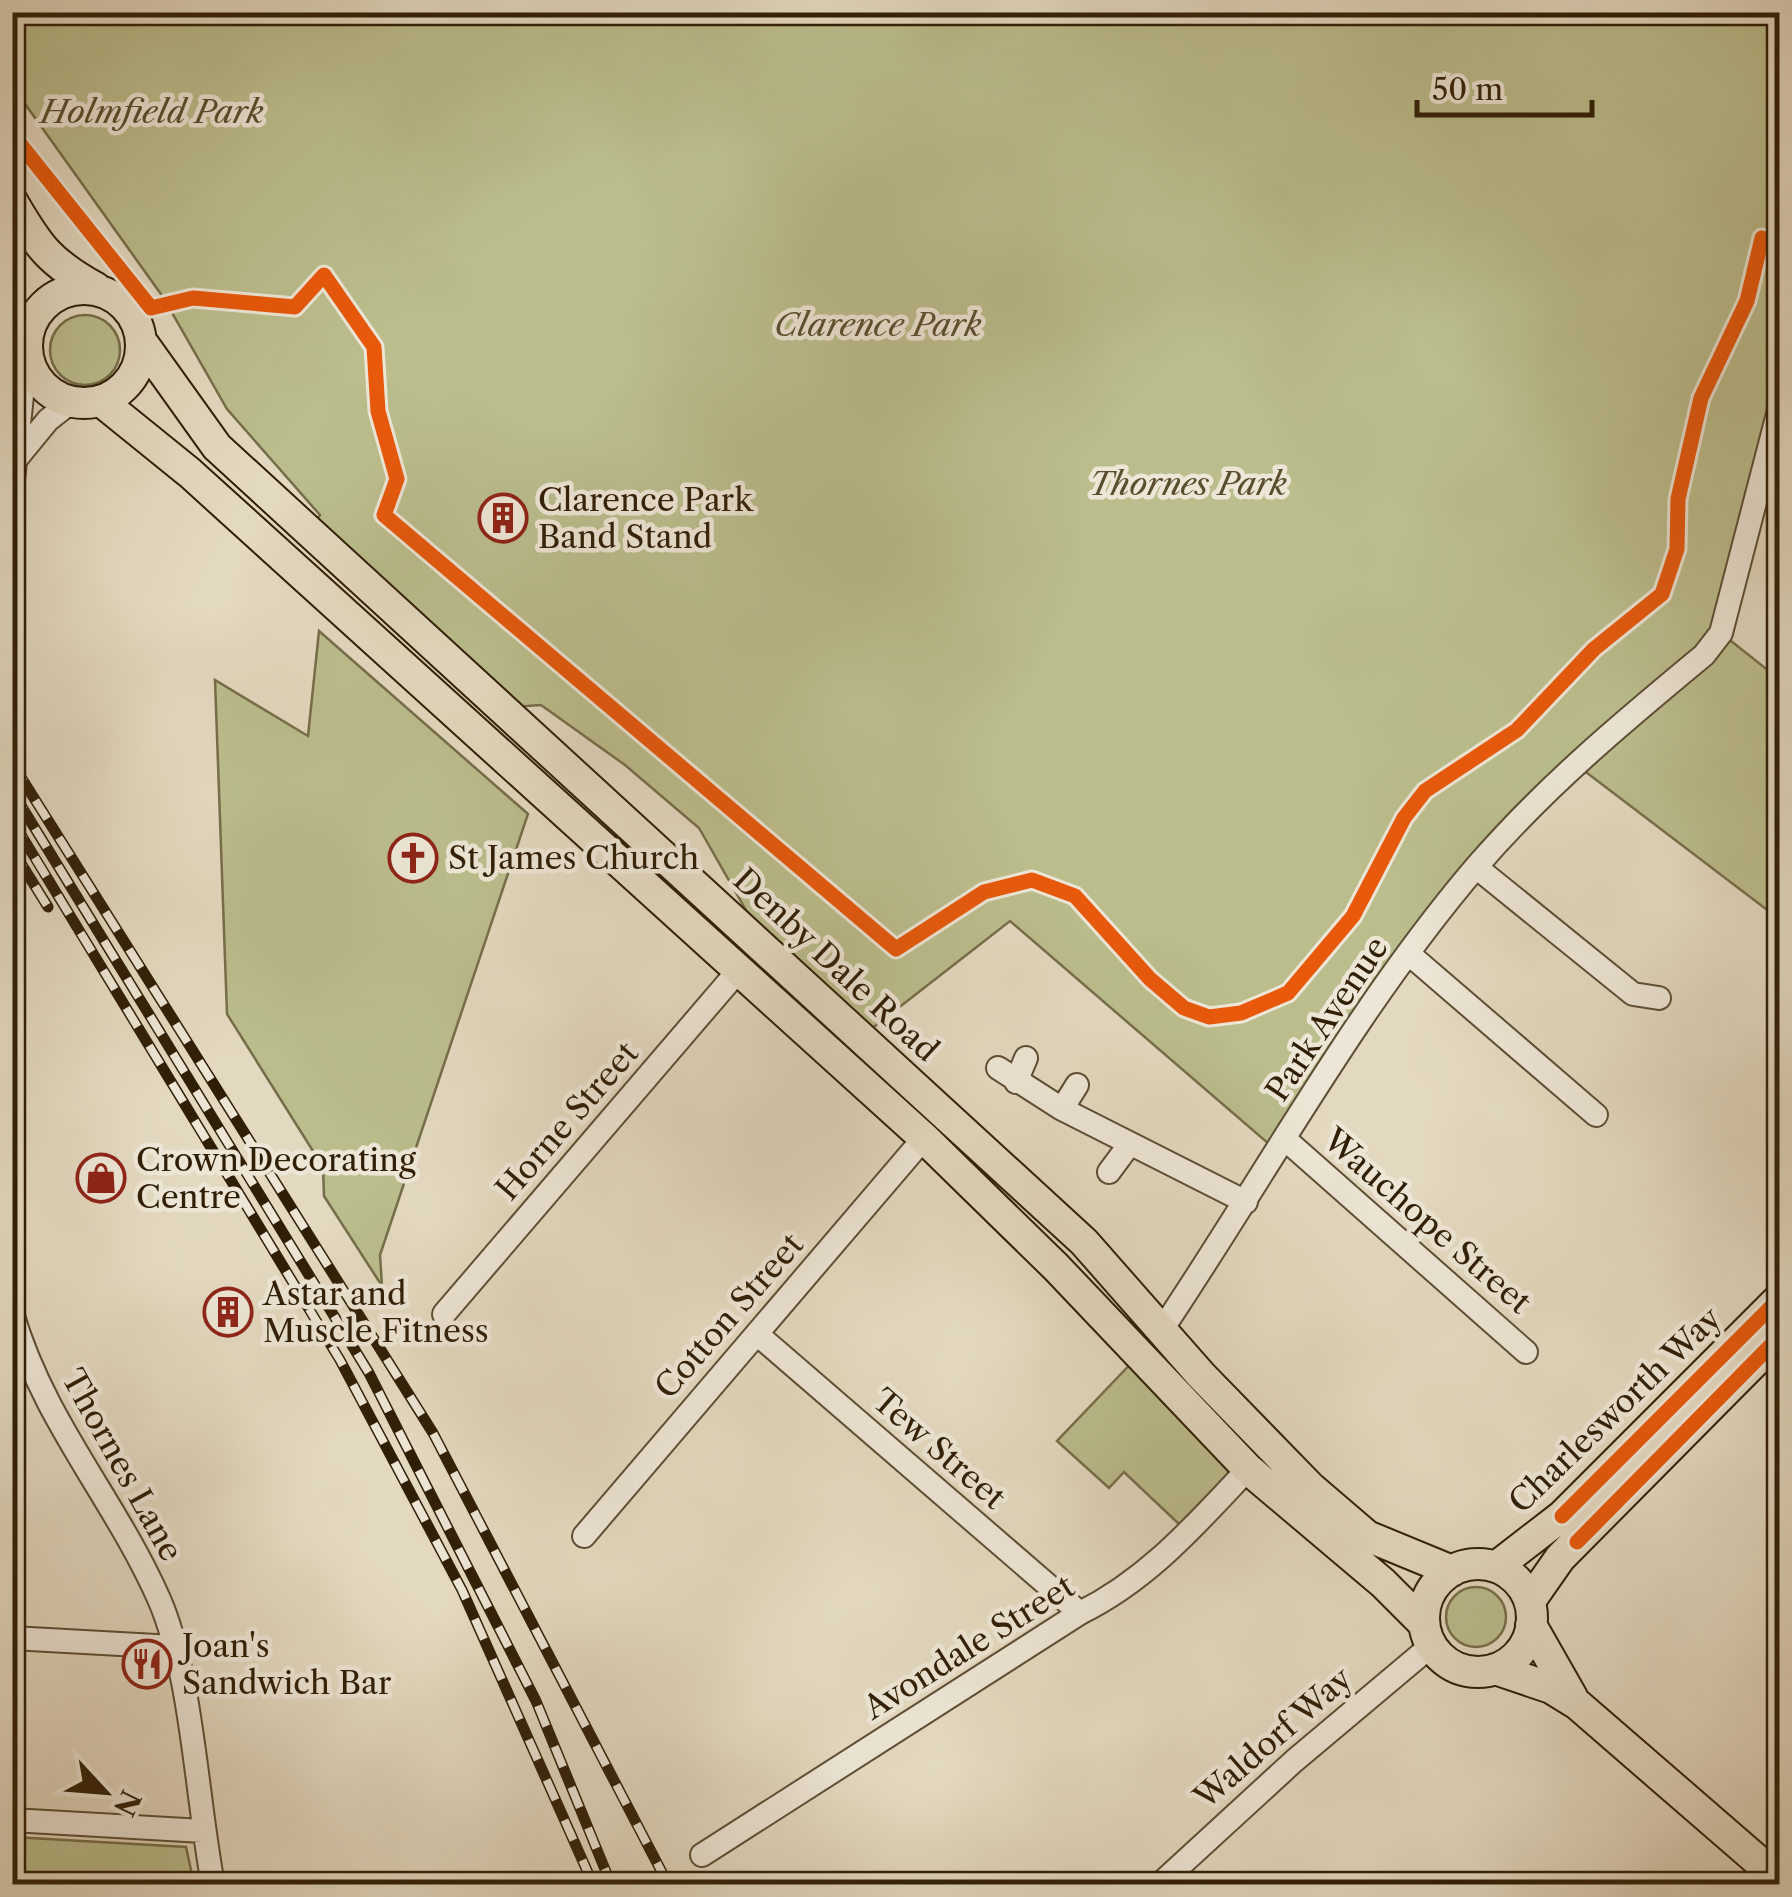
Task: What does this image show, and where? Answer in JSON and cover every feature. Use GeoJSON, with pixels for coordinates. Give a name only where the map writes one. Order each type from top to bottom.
{"type":"FeatureCollection","features":[{"type":"Feature","properties":{"kind":"main road"},"geometry":{"type":"LineString","coordinates":[[12,200],[38,246],[56,266],[116,296],[137,320],[144,345],[126,382],[86,402],[34,379],[21,338],[53,298],[76,288],[96,288]]}},
{"type":"Feature","properties":{"kind":"main road","name":"Denby Dale Road"},"geometry":{"type":"LineString","coordinates":[[144,345],[217,446],[1084,1242],[1161,1331],[1311,1488],[1367,1536],[1452,1571]]}},
{"type":"Feature","properties":{"kind":"main road","name":"Denby Dale Road"},"geometry":{"type":"LineString","coordinates":[[86,402],[190,473],[924,1138],[1056,1267],[1248,1469],[1383,1583],[1428,1634]]}},
{"type":"Feature","properties":{"kind":"main road","name":"Charlesworth Way"},"geometry":{"type":"LineString","coordinates":[[1496,1567],[1562,1516],[1780,1298]]}},
{"type":"Feature","properties":{"kind":"main road","name":"Charlesworth Way"},"geometry":{"type":"LineString","coordinates":[[1530,1613],[1568,1550],[1780,1336]]}},
{"type":"Feature","properties":{"kind":"main road"},"geometry":{"type":"LineString","coordinates":[[1576,1704],[1530,1613],[1522,1586],[1496,1567],[1471,1564],[1452,1571],[1432,1592],[1428,1634],[1459,1668],[1495,1669],[1551,1688],[1576,1704],[1780,1880]]}},
{"type":"Feature","properties":{"kind":"main road"},"geometry":{"type":"LineString","coordinates":[[1495,1669],[1520,1652],[1530,1613]]}},
{"type":"Feature","properties":{"kind":"street"},"geometry":{"type":"LineString","coordinates":[[12,490],[21,338]]}},
{"type":"Feature","properties":{"kind":"street"},"geometry":{"type":"LineString","coordinates":[[16,459],[48,420],[86,402]]}},
{"type":"Feature","properties":{"kind":"street","name":"Park Avenue"},"geometry":{"type":"LineString","coordinates":[[1161,1331],[1409,954],[1476,867],[1574,763],[1704,656],[1721,633],[1769,499],[1780,406]]}},
{"type":"Feature","properties":{"kind":"street"},"geometry":{"type":"LineString","coordinates":[[1476,867],[1634,994],[1659,998]]}},
{"type":"Feature","properties":{"kind":"street"},"geometry":{"type":"LineString","coordinates":[[1409,954],[1596,1115]]}},
{"type":"Feature","properties":{"kind":"street","name":"Horne Street"},"geometry":{"type":"LineString","coordinates":[[444,1314],[738,971]]}},
{"type":"Feature","properties":{"kind":"street"},"geometry":{"type":"LineString","coordinates":[[1026,1058],[1007,1075],[1062,1109],[1246,1202]]}},
{"type":"Feature","properties":{"kind":"street"},"geometry":{"type":"LineString","coordinates":[[1062,1109],[1077,1085]]}},
{"type":"Feature","properties":{"kind":"street","name":"Cotton Street"},"geometry":{"type":"LineString","coordinates":[[584,1536],[924,1138]]}},
{"type":"Feature","properties":{"kind":"street","name":"Wauchope Street"},"geometry":{"type":"LineString","coordinates":[[1286,1140],[1526,1352]]}},
{"type":"Feature","properties":{"kind":"street"},"geometry":{"type":"LineString","coordinates":[[1108,1172],[1129,1144]]}},
{"type":"Feature","properties":{"kind":"street","name":"Thornes Lane"},"geometry":{"type":"LineString","coordinates":[[12,1314],[48,1407],[126,1530],[161,1603],[174,1647],[213,1884]]}},
{"type":"Feature","properties":{"kind":"street","name":"Tew Street"},"geometry":{"type":"LineString","coordinates":[[757,1334],[1080,1613]]}},
{"type":"Feature","properties":{"kind":"street","name":"Avondale Street"},"geometry":{"type":"LineString","coordinates":[[702,1855],[1080,1613],[1120,1594],[1152,1568],[1248,1469]]}},
{"type":"Feature","properties":{"kind":"street","name":"Waldorf Way"},"geometry":{"type":"LineString","coordinates":[[1160,1884],[1428,1634]]}},
{"type":"Feature","properties":{"kind":"street"},"geometry":{"type":"LineString","coordinates":[[12,1638],[174,1647]]}},
{"type":"Feature","properties":{"kind":"street"},"geometry":{"type":"LineString","coordinates":[[12,1820],[203,1831]]}},
{"type":"Feature","properties":{"kind":"green space","name":"Thornes Park"},"geometry":{"type":"Polygon","coordinates":[[[12,13],[1779,13],[1779,406],[1721,633],[1779,679],[1779,919],[1574,763],[1476,867],[1277,1151],[1010,921],[861,1037],[767,947],[699,828],[625,765],[541,705],[498,708],[308,531],[320,515],[227,409],[163,297],[13,87],[12,13]]]}},
{"type":"Feature","properties":{"kind":"green space"},"geometry":{"type":"Polygon","coordinates":[[[85,315],[99,317],[110,325],[118,336],[118,364],[110,375],[99,383],[85,385],[71,383],[60,375],[52,364],[50,350],[52,336],[60,325],[71,317],[85,315]]]}},
{"type":"Feature","properties":{"kind":"green space"},"geometry":{"type":"Polygon","coordinates":[[[319,631],[528,814],[380,1255],[382,1286],[324,1196],[323,1167],[227,1014],[215,680],[308,736],[319,631]]]}},
{"type":"Feature","properties":{"kind":"green space"},"geometry":{"type":"Polygon","coordinates":[[[1140,1354],[1248,1469],[1181,1526],[1124,1472],[1109,1488],[1057,1441],[1140,1354]]]}},
{"type":"Feature","properties":{"kind":"green space"},"geometry":{"type":"Polygon","coordinates":[[[1476,1587],[1497,1596],[1506,1617],[1497,1638],[1476,1647],[1455,1638],[1446,1617],[1455,1596],[1476,1587]]]}},
{"type":"Feature","properties":{"kind":"green space"},"geometry":{"type":"Polygon","coordinates":[[[13,1837],[186,1847],[194,1884],[13,1884],[13,1837]]]}},
{"type":"Feature","properties":{"kind":"railway"},"geometry":{"type":"LineString","coordinates":[[12,763],[433,1433],[668,1884]]}},
{"type":"Feature","properties":{"kind":"railway"},"geometry":{"type":"LineString","coordinates":[[12,791],[369,1373],[536,1701],[611,1884]]}},
{"type":"Feature","properties":{"kind":"railway"},"geometry":{"type":"LineString","coordinates":[[12,820],[340,1360],[462,1590],[593,1884]]}},
{"type":"Feature","properties":{"kind":"railway"},"geometry":{"type":"LineString","coordinates":[[12,849],[48,907]]}},
{"type":"Feature","properties":{"kind":"cycle path"},"geometry":{"type":"LineString","coordinates":[[12,134],[151,308],[193,298],[295,307],[324,275],[374,347],[378,411],[397,479],[384,515],[896,949],[984,892],[1032,880],[1075,896],[1150,979],[1184,1008],[1209,1017],[1241,1013],[1288,993],[1353,916],[1404,818],[1425,791],[1517,730],[1594,649],[1662,594],[1677,549],[1678,499],[1701,398],[1747,301],[1762,238]]}},
{"type":"Feature","properties":{"kind":"cycle path"},"geometry":{"type":"LineString","coordinates":[[1562,1516],[1780,1298]]}},
{"type":"Feature","properties":{"kind":"cycle path"},"geometry":{"type":"LineString","coordinates":[[1577,1542],[1780,1336]]}},
{"type":"Feature","properties":{"kind":"place","name":"Clarence Park Band Stand"},"geometry":{"type":"Point","coordinates":[503,518]}},
{"type":"Feature","properties":{"kind":"place","name":"St James Church"},"geometry":{"type":"Point","coordinates":[413,858]}},
{"type":"Feature","properties":{"kind":"place","name":"Crown Decorating Centre"},"geometry":{"type":"Point","coordinates":[101,1178]}},
{"type":"Feature","properties":{"kind":"place","name":"Astar and Muscle Fitness"},"geometry":{"type":"Point","coordinates":[228,1312]}},
{"type":"Feature","properties":{"kind":"place","name":"Joan's Sandwich Bar"},"geometry":{"type":"Point","coordinates":[147,1664]}},
{"type":"Feature","properties":{"kind":"park label","name":"Holmfield Park"},"geometry":{"type":"Point","coordinates":[152,112]}},
{"type":"Feature","properties":{"kind":"park label","name":"Clarence Park"},"geometry":{"type":"Point","coordinates":[878,325]}}]}
